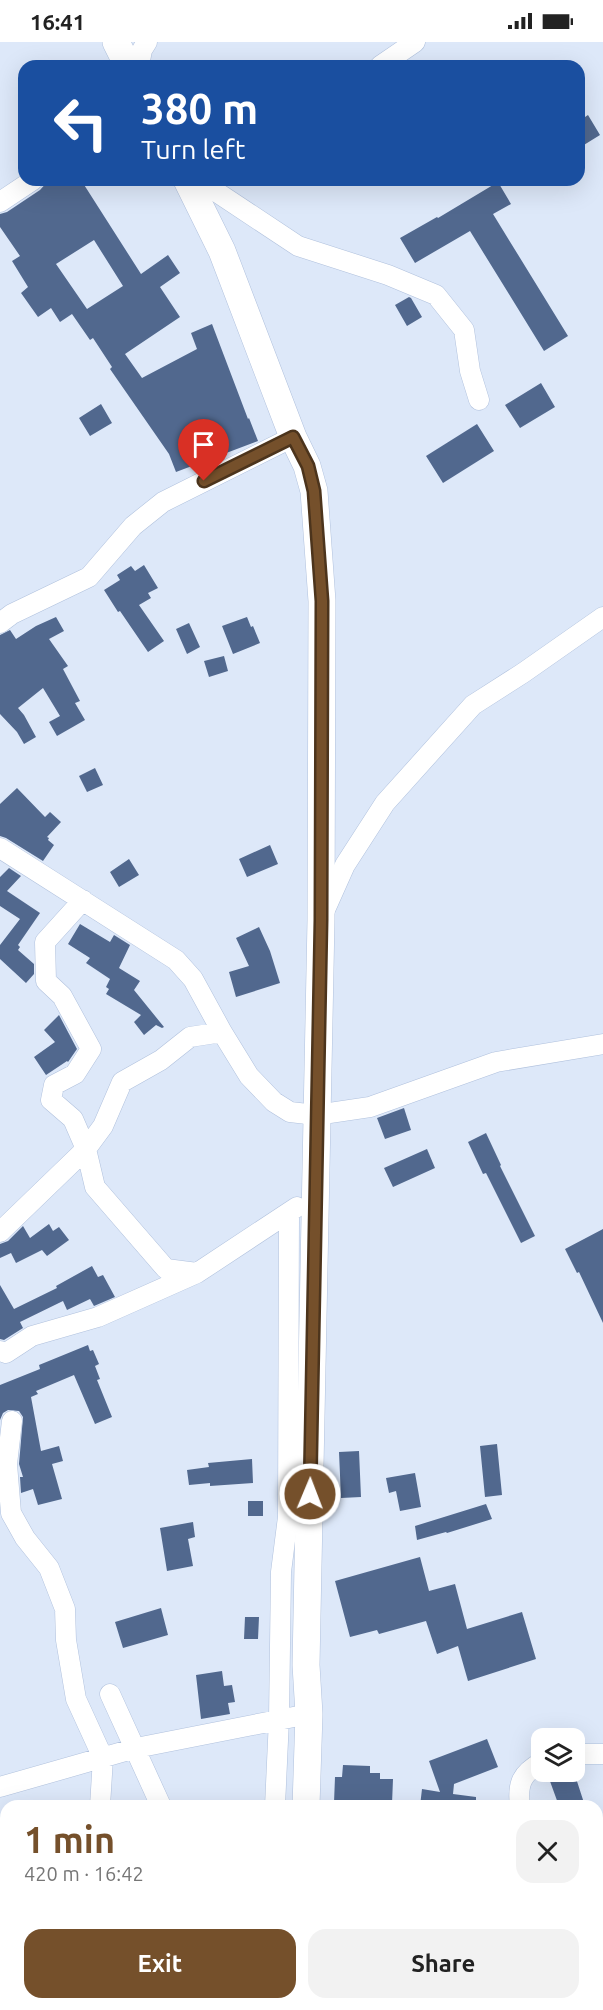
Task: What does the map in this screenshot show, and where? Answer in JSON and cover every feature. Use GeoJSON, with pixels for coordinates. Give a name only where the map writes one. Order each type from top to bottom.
{"type":"FeatureCollection","features":[{"type":"Feature","properties":{"kind":"main road"},"geometry":{"type":"LineString","coordinates":[[116,42],[125,60]]}},
{"type":"Feature","properties":{"kind":"main road"},"geometry":{"type":"LineString","coordinates":[[197,186],[293,437],[308,466],[314,491],[322,601],[321,920],[306,1800]]}},
{"type":"Feature","properties":{"kind":"street"},"geometry":{"type":"LineString","coordinates":[[140,60],[142,50],[147,42]]}},
{"type":"Feature","properties":{"kind":"street"},"geometry":{"type":"LineString","coordinates":[[389,60],[415,42]]}},
{"type":"Feature","properties":{"kind":"street"},"geometry":{"type":"LineString","coordinates":[[0,202],[24,186]]}},
{"type":"Feature","properties":{"kind":"street"},"geometry":{"type":"LineString","coordinates":[[201,186],[298,246],[388,275],[436,295],[464,330],[470,371],[479,400]]}},
{"type":"Feature","properties":{"kind":"street"},"geometry":{"type":"LineString","coordinates":[[0,623],[12,614],[89,577],[133,526],[163,502],[293,437]]}},
{"type":"Feature","properties":{"kind":"street"},"geometry":{"type":"LineString","coordinates":[[321,920],[345,866],[385,802],[473,705],[603,617]]}},
{"type":"Feature","properties":{"kind":"street"},"geometry":{"type":"LineString","coordinates":[[0,848],[176,960],[193,979],[249,1076],[274,1102],[290,1112],[316,1116],[370,1107],[496,1062],[603,1044]]}},
{"type":"Feature","properties":{"kind":"street"},"geometry":{"type":"LineString","coordinates":[[83,900],[45,942],[46,981],[62,996],[91,1049],[75,1074],[54,1085],[51,1100],[73,1119],[86,1149],[95,1187],[166,1269],[197,1273]]}},
{"type":"Feature","properties":{"kind":"street"},"geometry":{"type":"LineString","coordinates":[[0,1232],[86,1149],[103,1126],[122,1082],[161,1060],[190,1037],[222,1032]]}},
{"type":"Feature","properties":{"kind":"street"},"geometry":{"type":"LineString","coordinates":[[0,1351],[6,1353],[32,1336],[98,1317],[197,1273],[316,1193]]}},
{"type":"Feature","properties":{"kind":"street"},"geometry":{"type":"LineString","coordinates":[[275,1800],[281,1572],[288,1518],[289,1213]]}},
{"type":"Feature","properties":{"kind":"street"},"geometry":{"type":"LineString","coordinates":[[12,1421],[7,1464],[11,1513],[25,1538],[49,1568],[65,1609],[66,1640],[76,1699],[103,1758],[100,1800]]}},
{"type":"Feature","properties":{"kind":"street"},"geometry":{"type":"LineString","coordinates":[[110,1694],[158,1800]]}},
{"type":"Feature","properties":{"kind":"street"},"geometry":{"type":"LineString","coordinates":[[0,1787],[136,1748],[309,1714]]}},
{"type":"Feature","properties":{"kind":"street"},"geometry":{"type":"LineString","coordinates":[[585,1754],[603,1754]]}},
{"type":"Feature","properties":{"kind":"street"},"geometry":{"type":"LineString","coordinates":[[519,1800],[518,1792],[527,1770],[531,1768]]}},
{"type":"Feature","properties":{"kind":"building"},"geometry":{"type":"Polygon","coordinates":[[[588,115],[600,135],[585,144],[585,117],[588,115]]]}},
{"type":"Feature","properties":{"kind":"building"},"geometry":{"type":"Polygon","coordinates":[[[44,186],[85,186],[141,274],[168,255],[180,273],[160,287],[180,317],[125,354],[142,378],[197,349],[191,333],[212,324],[258,441],[176,472],[169,454],[110,369],[112,367],[93,338],[90,340],[72,314],[60,322],[51,308],[38,317],[21,293],[28,287],[12,261],[20,256],[0,227],[0,214],[7,212],[44,186]],[[94,240],[56,264],[87,309],[123,286],[94,240]]]}},
{"type":"Feature","properties":{"kind":"building"},"geometry":{"type":"Polygon","coordinates":[[[491,186],[500,186],[511,204],[493,214],[568,336],[544,351],[470,231],[415,263],[400,238],[491,186]]]}},
{"type":"Feature","properties":{"kind":"building"},"geometry":{"type":"Polygon","coordinates":[[[409,297],[422,317],[407,326],[395,305],[409,297]]]}},
{"type":"Feature","properties":{"kind":"building"},"geometry":{"type":"Polygon","coordinates":[[[541,383],[555,407],[520,428],[505,405],[541,383]]]}},
{"type":"Feature","properties":{"kind":"building"},"geometry":{"type":"Polygon","coordinates":[[[101,404],[112,423],[90,436],[79,418],[101,404]]]}},
{"type":"Feature","properties":{"kind":"building"},"geometry":{"type":"Polygon","coordinates":[[[477,424],[494,451],[443,483],[426,456],[477,424]]]}},
{"type":"Feature","properties":{"kind":"building"},"geometry":{"type":"Polygon","coordinates":[[[144,565],[158,588],[148,593],[151,598],[139,605],[164,641],[148,652],[104,590],[120,580],[117,575],[131,566],[135,571],[144,565]]]}},
{"type":"Feature","properties":{"kind":"building"},"geometry":{"type":"Polygon","coordinates":[[[56,617],[64,631],[49,639],[68,666],[63,669],[80,701],[75,703],[85,720],[57,736],[49,722],[60,716],[43,688],[18,708],[36,737],[24,744],[17,732],[0,714],[0,635],[10,630],[16,639],[56,617]]]}},
{"type":"Feature","properties":{"kind":"building"},"geometry":{"type":"Polygon","coordinates":[[[247,617],[260,643],[233,654],[222,626],[247,617]]]}},
{"type":"Feature","properties":{"kind":"building"},"geometry":{"type":"Polygon","coordinates":[[[189,623],[200,647],[187,654],[176,629],[189,623]]]}},
{"type":"Feature","properties":{"kind":"building"},"geometry":{"type":"Polygon","coordinates":[[[224,656],[228,671],[209,677],[204,661],[224,656]]]}},
{"type":"Feature","properties":{"kind":"building"},"geometry":{"type":"Polygon","coordinates":[[[95,768],[103,785],[87,792],[79,776],[95,768]]]}},
{"type":"Feature","properties":{"kind":"building"},"geometry":{"type":"Polygon","coordinates":[[[17,788],[45,817],[50,812],[61,822],[47,837],[54,845],[43,861],[0,836],[0,804],[17,788]]]}},
{"type":"Feature","properties":{"kind":"building"},"geometry":{"type":"Polygon","coordinates":[[[270,845],[278,864],[247,877],[239,859],[270,845]]]}},
{"type":"Feature","properties":{"kind":"building"},"geometry":{"type":"Polygon","coordinates":[[[129,859],[139,875],[119,887],[110,872],[129,859]]]}},
{"type":"Feature","properties":{"kind":"building"},"geometry":{"type":"Polygon","coordinates":[[[9,868],[21,876],[7,891],[40,913],[18,945],[20,947],[18,950],[34,964],[34,974],[26,983],[0,959],[0,945],[20,919],[0,906],[0,877],[9,868]]]}},
{"type":"Feature","properties":{"kind":"building"},"geometry":{"type":"Polygon","coordinates":[[[80,924],[110,942],[114,935],[130,945],[119,968],[140,981],[134,990],[164,1027],[156,1025],[144,1035],[134,1022],[141,1015],[106,994],[109,989],[106,987],[110,979],[86,963],[90,958],[68,944],[80,924]]]}},
{"type":"Feature","properties":{"kind":"building"},"geometry":{"type":"Polygon","coordinates":[[[259,927],[270,951],[280,983],[236,997],[229,972],[249,966],[236,938],[259,927]]]}},
{"type":"Feature","properties":{"kind":"building"},"geometry":{"type":"Polygon","coordinates":[[[59,1015],[77,1049],[68,1062],[46,1075],[34,1057],[55,1042],[44,1030],[59,1015]]]}},
{"type":"Feature","properties":{"kind":"building"},"geometry":{"type":"Polygon","coordinates":[[[404,1108],[411,1130],[385,1139],[377,1118],[404,1108]]]}},
{"type":"Feature","properties":{"kind":"building"},"geometry":{"type":"Polygon","coordinates":[[[486,1133],[535,1236],[521,1243],[468,1142],[486,1133]]]}},
{"type":"Feature","properties":{"kind":"building"},"geometry":{"type":"Polygon","coordinates":[[[427,1149],[435,1168],[393,1187],[384,1168],[427,1149]]]}},
{"type":"Feature","properties":{"kind":"building"},"geometry":{"type":"Polygon","coordinates":[[[49,1224],[53,1231],[59,1227],[69,1240],[47,1256],[42,1250],[16,1263],[11,1253],[0,1258],[0,1244],[8,1241],[23,1226],[30,1238],[49,1224]]]}},
{"type":"Feature","properties":{"kind":"building"},"geometry":{"type":"Polygon","coordinates":[[[603,1229],[603,1323],[579,1272],[577,1273],[565,1249],[603,1229]]]}},
{"type":"Feature","properties":{"kind":"building"},"geometry":{"type":"Polygon","coordinates":[[[92,1266],[98,1277],[103,1275],[115,1297],[94,1306],[90,1299],[67,1310],[63,1301],[20,1322],[23,1328],[4,1340],[0,1339],[0,1285],[14,1309],[57,1288],[56,1286],[92,1266]]]}},
{"type":"Feature","properties":{"kind":"building"},"geometry":{"type":"Polygon","coordinates":[[[88,1345],[90,1351],[93,1350],[99,1364],[95,1366],[100,1379],[97,1380],[112,1417],[95,1424],[74,1375],[36,1391],[38,1394],[31,1397],[41,1451],[59,1446],[63,1461],[52,1464],[62,1499],[38,1505],[33,1489],[21,1493],[20,1477],[23,1477],[19,1464],[23,1417],[19,1411],[8,1410],[3,1413],[0,1420],[0,1385],[40,1369],[39,1365],[88,1345]]]}},
{"type":"Feature","properties":{"kind":"building"},"geometry":{"type":"Polygon","coordinates":[[[497,1444],[502,1495],[485,1497],[480,1446],[497,1444]]]}},
{"type":"Feature","properties":{"kind":"building"},"geometry":{"type":"Polygon","coordinates":[[[359,1451],[361,1497],[341,1498],[339,1452],[359,1451]]]}},
{"type":"Feature","properties":{"kind":"building"},"geometry":{"type":"Polygon","coordinates":[[[252,1459],[253,1483],[189,1485],[187,1470],[209,1467],[208,1463],[252,1459]]]}},
{"type":"Feature","properties":{"kind":"building"},"geometry":{"type":"Polygon","coordinates":[[[415,1473],[421,1507],[400,1511],[396,1491],[389,1493],[386,1478],[415,1473]]]}},
{"type":"Feature","properties":{"kind":"building"},"geometry":{"type":"Polygon","coordinates":[[[248,1501],[263,1501],[263,1516],[248,1516],[248,1501]]]}},
{"type":"Feature","properties":{"kind":"building"},"geometry":{"type":"Polygon","coordinates":[[[486,1504],[492,1519],[417,1540],[415,1526],[486,1504]]]}},
{"type":"Feature","properties":{"kind":"building"},"geometry":{"type":"Polygon","coordinates":[[[193,1522],[195,1537],[188,1539],[193,1566],[167,1571],[160,1528],[193,1522]]]}},
{"type":"Feature","properties":{"kind":"building"},"geometry":{"type":"Polygon","coordinates":[[[420,1557],[429,1591],[455,1584],[467,1629],[522,1612],[536,1659],[468,1681],[458,1646],[437,1654],[426,1621],[379,1634],[377,1630],[350,1637],[335,1581],[420,1557]]]}},
{"type":"Feature","properties":{"kind":"building"},"geometry":{"type":"Polygon","coordinates":[[[161,1608],[168,1635],[123,1648],[115,1622],[161,1608]]]}},
{"type":"Feature","properties":{"kind":"building"},"geometry":{"type":"Polygon","coordinates":[[[245,1617],[259,1617],[258,1639],[244,1639],[245,1617]]]}},
{"type":"Feature","properties":{"kind":"building"},"geometry":{"type":"Polygon","coordinates":[[[222,1671],[224,1686],[232,1685],[235,1702],[228,1703],[230,1714],[201,1719],[196,1675],[222,1671]]]}},
{"type":"Feature","properties":{"kind":"building"},"geometry":{"type":"Polygon","coordinates":[[[487,1739],[498,1767],[454,1784],[453,1794],[476,1797],[476,1800],[421,1800],[422,1789],[440,1792],[429,1761],[487,1739]]]}},
{"type":"Feature","properties":{"kind":"building"},"geometry":{"type":"Polygon","coordinates":[[[343,1765],[370,1766],[370,1773],[380,1773],[380,1779],[393,1779],[392,1800],[334,1800],[335,1777],[342,1777],[343,1765]]]}},
{"type":"Feature","properties":{"kind":"building"},"geometry":{"type":"Polygon","coordinates":[[[550,1782],[577,1782],[583,1800],[557,1800],[550,1782]]]}},
{"type":"Feature","properties":{"kind":"route"},"geometry":{"type":"LineString","coordinates":[[204,481],[293,437],[308,466],[314,491],[322,601],[321,920],[310,1494]]}}]}
